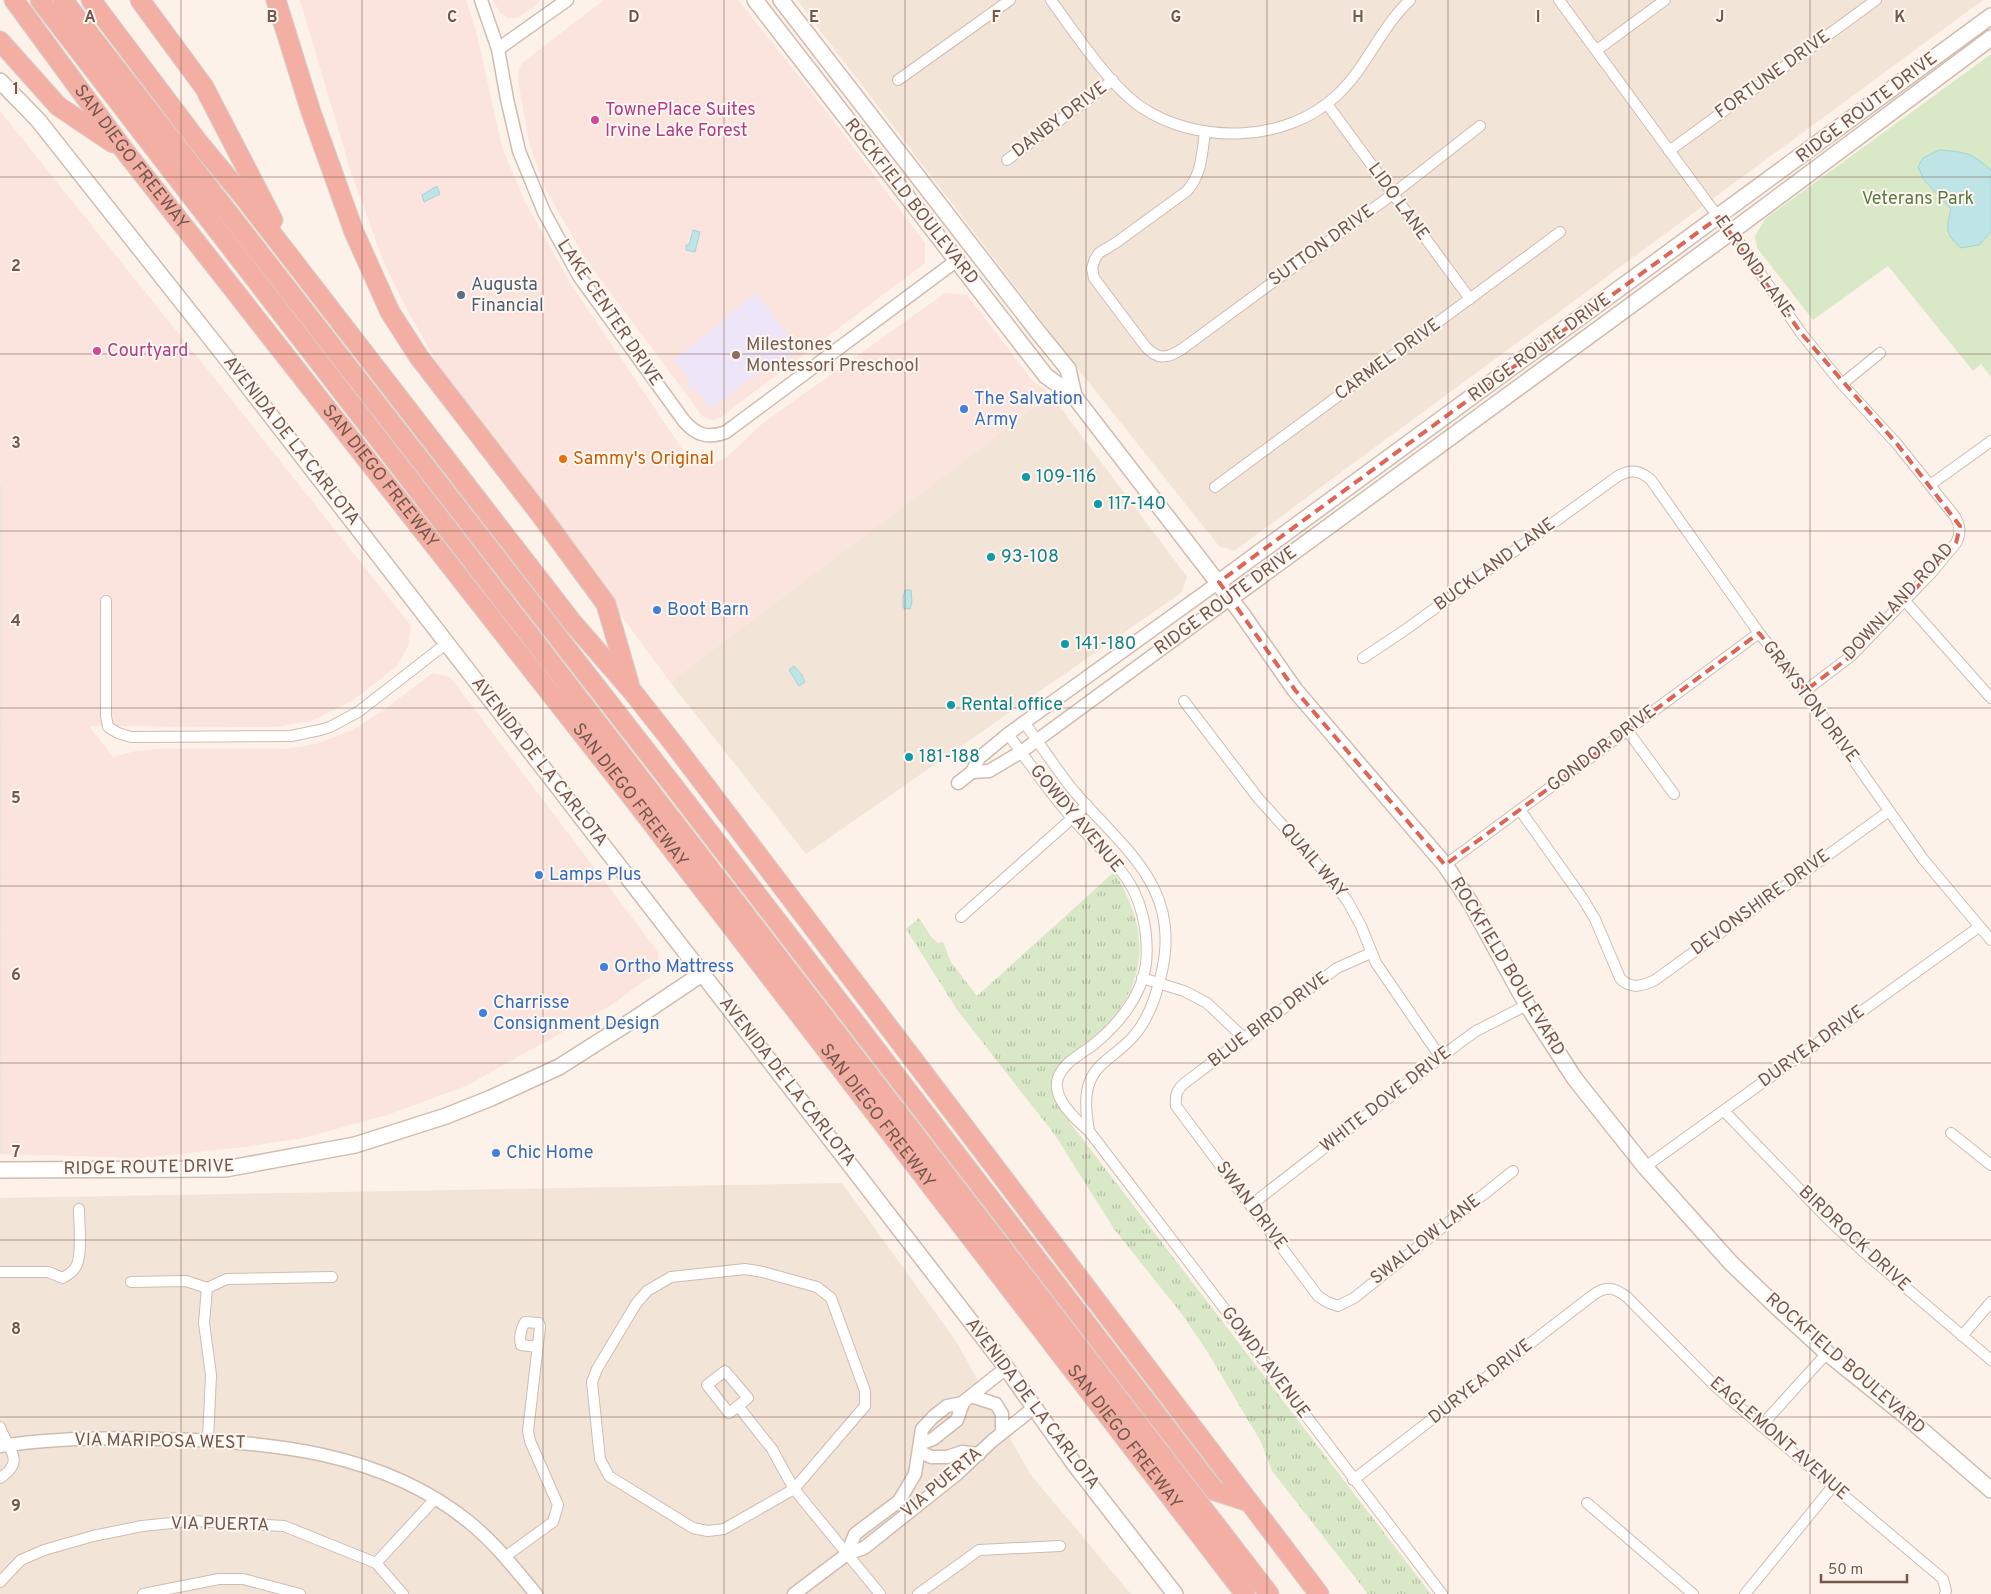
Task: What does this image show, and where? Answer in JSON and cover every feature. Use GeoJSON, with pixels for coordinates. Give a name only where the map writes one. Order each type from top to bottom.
{"type":"FeatureCollection","features":[{"type":"Feature","properties":{"kind":"highway","name":"SAN DIEGO FREEWAY"},"geometry":{"type":"LineString","coordinates":[[14,0],[124,150],[638,804],[1245,1594]]}},
{"type":"Feature","properties":{"kind":"highway"},"geometry":{"type":"LineString","coordinates":[[40,0],[1269,1594]]}},
{"type":"Feature","properties":{"kind":"highway"},"geometry":{"type":"LineString","coordinates":[[63,0],[666,776],[1216,1491],[1249,1502]]}},
{"type":"Feature","properties":{"kind":"highway"},"geometry":{"type":"LineString","coordinates":[[91,0],[572,622],[632,691],[697,774],[1319,1594]]}},
{"type":"Feature","properties":{"kind":"highway"},"geometry":{"type":"LineString","coordinates":[[140,0],[204,87],[294,262]]}},
{"type":"Feature","properties":{"kind":"highway"},"geometry":{"type":"LineString","coordinates":[[276,0],[311,112],[351,224],[390,312],[420,357],[606,604],[632,691]]}},
{"type":"Feature","properties":{"kind":"highway"},"geometry":{"type":"LineString","coordinates":[[0,41],[58,106],[124,150]]}},
{"type":"Feature","properties":{"kind":"main road","name":"ROCKFIELD BOULEVARD"},"geometry":{"type":"LineString","coordinates":[[755,0],[1046,376],[1074,396],[1218,582],[1295,690],[1445,864],[1470,902],[1527,1005],[1575,1079],[1645,1167],[1731,1263],[1827,1353],[1908,1418],[1991,1490]]}},
{"type":"Feature","properties":{"kind":"main road","name":"ROCKFIELD BOULEVARD"},"geometry":{"type":"LineString","coordinates":[[781,0],[1068,369],[1074,396]]}},
{"type":"Feature","properties":{"kind":"main road","name":"RIDGE ROUTE DRIVE"},"geometry":{"type":"LineString","coordinates":[[1218,582],[1991,16]]}},
{"type":"Feature","properties":{"kind":"main road","name":"RIDGE ROUTE DRIVE"},"geometry":{"type":"LineString","coordinates":[[1230,598],[1731,232],[1991,38]]}},
{"type":"Feature","properties":{"kind":"main road","name":"AVENIDA DE LA CARLOTA"},"geometry":{"type":"LineString","coordinates":[[0,81],[38,120],[223,354],[703,973],[1006,1368],[1075,1465],[1176,1594]]}},
{"type":"Feature","properties":{"kind":"main road"},"geometry":{"type":"LineString","coordinates":[[956,261],[983,261]]}},
{"type":"Feature","properties":{"kind":"main road","name":"RIDGE ROUTE DRIVE"},"geometry":{"type":"LineString","coordinates":[[0,1170],[225,1169],[355,1145],[446,1116],[492,1098],[559,1067],[703,973]]}},
{"type":"Feature","properties":{"kind":"street","name":"LAKE CENTER DRIVE"},"geometry":{"type":"LineString","coordinates":[[481,0],[498,49],[519,151],[544,212],[579,276],[684,421],[694,431],[709,436],[726,432],[956,261]]}},
{"type":"Feature","properties":{"kind":"street"},"geometry":{"type":"LineString","coordinates":[[498,49],[568,0]]}},
{"type":"Feature","properties":{"kind":"street"},"geometry":{"type":"LineString","coordinates":[[898,80],[1010,0]]}},
{"type":"Feature","properties":{"kind":"street"},"geometry":{"type":"LineString","coordinates":[[1051,0],[1113,80],[1129,97],[1155,114],[1178,125],[1205,132],[1252,134],[1292,122],[1327,104],[1346,85],[1405,2]]}},
{"type":"Feature","properties":{"kind":"street","name":"ELROND LANE"},"geometry":{"type":"LineString","coordinates":[[1559,0],[1731,232],[1802,333],[1842,384],[1897,444],[1958,520],[1960,526]]}},
{"type":"Feature","properties":{"kind":"street"},"geometry":{"type":"LineString","coordinates":[[1596,50],[1665,0]]}},
{"type":"Feature","properties":{"kind":"street","name":"FORTUNE DRIVE"},"geometry":{"type":"LineString","coordinates":[[1669,150],[1876,0]]}},
{"type":"Feature","properties":{"kind":"street","name":"DANBY DRIVE"},"geometry":{"type":"LineString","coordinates":[[1006,160],[1113,80]]}},
{"type":"Feature","properties":{"kind":"street","name":"LIDO LANE"},"geometry":{"type":"LineString","coordinates":[[1327,104],[1470,299]]}},
{"type":"Feature","properties":{"kind":"street","name":"SUTTON DRIVE"},"geometry":{"type":"LineString","coordinates":[[1205,132],[1199,171],[1192,184],[1179,197],[1099,254],[1094,259],[1092,268],[1094,278],[1102,290],[1151,354],[1161,358],[1172,356],[1182,349],[1393,194],[1480,126]]}},
{"type":"Feature","properties":{"kind":"street","name":"CARMEL DRIVE"},"geometry":{"type":"LineString","coordinates":[[1215,487],[1560,232]]}},
{"type":"Feature","properties":{"kind":"street"},"geometry":{"type":"LineString","coordinates":[[1842,384],[1880,353]]}},
{"type":"Feature","properties":{"kind":"street"},"geometry":{"type":"LineString","coordinates":[[1930,485],[1991,441]]}},
{"type":"Feature","properties":{"kind":"street","name":"GRAYSTON DRIVE"},"geometry":{"type":"LineString","coordinates":[[1627,471],[1645,474],[1651,480],[1923,859],[1991,940]]}},
{"type":"Feature","properties":{"kind":"street","name":"BUCKLAND LANE"},"geometry":{"type":"LineString","coordinates":[[1363,658],[1627,471]]}},
{"type":"Feature","properties":{"kind":"street","name":"DOWNLAND ROAD"},"geometry":{"type":"LineString","coordinates":[[1804,691],[1851,656],[1905,601],[1956,543],[1960,526]]}},
{"type":"Feature","properties":{"kind":"street","name":"RIDGE ROUTE DRIVE"},"geometry":{"type":"LineString","coordinates":[[1218,582],[1008,734],[979,758],[972,772],[989,771],[1021,752],[1230,598]]}},
{"type":"Feature","properties":{"kind":"street"},"geometry":{"type":"LineString","coordinates":[[106,601],[106,716],[108,727],[118,733],[131,737],[291,736],[320,730],[330,727],[358,712],[447,643]]}},
{"type":"Feature","properties":{"kind":"street"},"geometry":{"type":"LineString","coordinates":[[1905,601],[1991,698]]}},
{"type":"Feature","properties":{"kind":"street","name":"GONDOR DRIVE"},"geometry":{"type":"LineString","coordinates":[[1445,864],[1759,633]]}},
{"type":"Feature","properties":{"kind":"street","name":"QUAIL WAY"},"geometry":{"type":"LineString","coordinates":[[1184,700],[1258,798],[1330,878],[1361,926],[1371,953],[1382,974],[1441,1058]]}},
{"type":"Feature","properties":{"kind":"street","name":"GOWDY AVENUE"},"geometry":{"type":"LineString","coordinates":[[1024,722],[1073,789],[1142,866],[1155,889],[1162,913],[1166,942],[1165,962],[1148,1016],[1134,1036],[1094,1071],[1088,1085],[1084,1104],[1089,1131]]}},
{"type":"Feature","properties":{"kind":"street"},"geometry":{"type":"LineString","coordinates":[[1627,730],[1674,794]]}},
{"type":"Feature","properties":{"kind":"street","name":"GOWDY AVENUE"},"geometry":{"type":"LineString","coordinates":[[1008,734],[1029,765],[1072,818],[1123,873],[1140,909],[1146,936],[1146,965],[1138,991],[1120,1018],[1102,1037],[1066,1065],[1057,1080],[1058,1092],[1066,1111],[1089,1131],[1353,1480],[1442,1594]]}},
{"type":"Feature","properties":{"kind":"street"},"geometry":{"type":"LineString","coordinates":[[958,783],[972,772]]}},
{"type":"Feature","properties":{"kind":"street"},"geometry":{"type":"LineString","coordinates":[[961,918],[1087,805]]}},
{"type":"Feature","properties":{"kind":"street","name":"DEVONSHIRE DRIVE"},"geometry":{"type":"LineString","coordinates":[[1520,810],[1595,919],[1620,978],[1624,983],[1641,986],[1655,980],[1889,811]]}},
{"type":"Feature","properties":{"kind":"street","name":"DURYEA DRIVE"},"geometry":{"type":"LineString","coordinates":[[1645,1167],[1979,927]]}},
{"type":"Feature","properties":{"kind":"street","name":"BLUE BIRD DRIVE"},"geometry":{"type":"LineString","coordinates":[[1175,1097],[1178,1089],[1337,968],[1371,953]]}},
{"type":"Feature","properties":{"kind":"street"},"geometry":{"type":"LineString","coordinates":[[1142,978],[1184,991],[1207,1003],[1245,1039]]}},
{"type":"Feature","properties":{"kind":"street","name":"WHITE DOVE DRIVE"},"geometry":{"type":"LineString","coordinates":[[1251,1205],[1476,1032],[1527,1005]]}},
{"type":"Feature","properties":{"kind":"street","name":"SWAN DRIVE"},"geometry":{"type":"LineString","coordinates":[[1175,1097],[1176,1106],[1181,1113],[1318,1296],[1338,1306]]}},
{"type":"Feature","properties":{"kind":"street","name":"BIRDROCK DRIVE"},"geometry":{"type":"LineString","coordinates":[[1724,1111],[1829,1220],[1991,1360]]}},
{"type":"Feature","properties":{"kind":"street"},"geometry":{"type":"LineString","coordinates":[[1950,1133],[1991,1165]]}},
{"type":"Feature","properties":{"kind":"street","name":"SWALLOW LANE"},"geometry":{"type":"LineString","coordinates":[[1338,1306],[1354,1298],[1513,1171]]}},
{"type":"Feature","properties":{"kind":"street"},"geometry":{"type":"LineString","coordinates":[[0,1272],[48,1272],[62,1278],[70,1274],[76,1268],[79,1259],[78,1209]]}},
{"type":"Feature","properties":{"kind":"street"},"geometry":{"type":"LineString","coordinates":[[745,1269],[817,1287],[832,1298],[864,1391],[865,1406],[794,1489],[724,1529],[708,1531],[693,1528],[609,1476],[600,1459],[592,1382],[597,1369],[636,1304],[647,1291],[671,1277],[745,1269]]}},
{"type":"Feature","properties":{"kind":"street"},"geometry":{"type":"LineString","coordinates":[[131,1282],[186,1281],[207,1288],[227,1278],[332,1277]]}},
{"type":"Feature","properties":{"kind":"street"},"geometry":{"type":"LineString","coordinates":[[207,1288],[204,1323],[211,1375],[208,1440]]}},
{"type":"Feature","properties":{"kind":"street","name":"DURYEA DRIVE"},"geometry":{"type":"LineString","coordinates":[[1353,1480],[1593,1295],[1602,1289],[1610,1288]]}},
{"type":"Feature","properties":{"kind":"street","name":"EAGLEMONT AVENUE"},"geometry":{"type":"LineString","coordinates":[[1610,1288],[1618,1290],[1627,1297],[1714,1386],[1943,1578],[1945,1592]]}},
{"type":"Feature","properties":{"kind":"street"},"geometry":{"type":"LineString","coordinates":[[1962,1336],[1991,1302]]}},
{"type":"Feature","properties":{"kind":"street"},"geometry":{"type":"LineString","coordinates":[[506,1556],[553,1522],[558,1509],[558,1505],[530,1441],[528,1430],[538,1347]]}},
{"type":"Feature","properties":{"kind":"street"},"geometry":{"type":"LineString","coordinates":[[1761,1426],[1827,1353]]}},
{"type":"Feature","properties":{"kind":"street"},"geometry":{"type":"LineString","coordinates":[[967,1399],[1006,1368]]}},
{"type":"Feature","properties":{"kind":"street"},"geometry":{"type":"LineString","coordinates":[[967,1399],[996,1404],[1002,1414],[1002,1433]]}},
{"type":"Feature","properties":{"kind":"street","name":"VIA PUERTA"},"geometry":{"type":"LineString","coordinates":[[847,1554],[855,1534],[898,1501],[914,1474],[922,1429],[947,1406],[967,1399]]}},
{"type":"Feature","properties":{"kind":"street"},"geometry":{"type":"LineString","coordinates":[[738,1406],[772,1450],[794,1489],[880,1594]]}},
{"type":"Feature","properties":{"kind":"street","name":"VIA PUERTA"},"geometry":{"type":"LineString","coordinates":[[794,1594],[847,1554],[864,1548],[958,1474],[1002,1433],[1035,1407]]}},
{"type":"Feature","properties":{"kind":"street"},"geometry":{"type":"LineString","coordinates":[[0,1427],[4,1446],[14,1455],[14,1463],[11,1470],[0,1478]]}},
{"type":"Feature","properties":{"kind":"street","name":"VIA MARIPOSA WEST"},"geometry":{"type":"LineString","coordinates":[[4,1446],[99,1437],[208,1440],[312,1452],[370,1467],[435,1499],[469,1522],[506,1556],[536,1594]]}},
{"type":"Feature","properties":{"kind":"street"},"geometry":{"type":"LineString","coordinates":[[919,1447],[931,1457],[947,1457],[962,1452],[979,1454]]}},
{"type":"Feature","properties":{"kind":"street"},"geometry":{"type":"LineString","coordinates":[[1745,1594],[1833,1486]]}},
{"type":"Feature","properties":{"kind":"street"},"geometry":{"type":"LineString","coordinates":[[376,1564],[435,1499]]}},
{"type":"Feature","properties":{"kind":"street"},"geometry":{"type":"LineString","coordinates":[[1587,1503],[1693,1594]]}},
{"type":"Feature","properties":{"kind":"street","name":"VIA PUERTA"},"geometry":{"type":"LineString","coordinates":[[2,1575],[21,1560],[44,1550],[93,1536],[142,1526],[192,1521],[284,1526],[376,1564],[403,1594]]}},
{"type":"Feature","properties":{"kind":"street"},"geometry":{"type":"LineString","coordinates":[[918,1594],[979,1550],[1060,1546]]}},
{"type":"Feature","properties":{"kind":"street"},"geometry":{"type":"LineString","coordinates":[[143,1594],[219,1578],[243,1580],[300,1594]]}},
{"type":"Feature","properties":{"kind":"highlighted area"},"geometry":{"type":"Polygon","coordinates":[[[1719,217],[1801,333],[1897,444],[1960,526],[1956,543],[1905,601],[1851,656],[1805,691],[1759,633],[1445,865],[1295,690],[1219,582],[1719,217]]]}},
{"type":"Feature","properties":{"kind":"shaded area"},"geometry":{"type":"Polygon","coordinates":[[[300,0],[466,0],[477,35],[502,147],[524,200],[570,283],[687,456],[694,461],[714,463],[726,458],[763,423],[945,293],[967,295],[1032,380],[1051,395],[670,682],[441,370],[405,306],[384,263],[351,172],[300,0]]]}},
{"type":"Feature","properties":{"kind":"shaded area"},"geometry":{"type":"Polygon","coordinates":[[[493,0],[541,0],[520,17],[508,18],[500,13],[493,0]]]}},
{"type":"Feature","properties":{"kind":"shaded area"},"geometry":{"type":"Polygon","coordinates":[[[604,0],[738,0],[810,90],[925,243],[925,263],[721,417],[713,420],[703,417],[585,258],[546,190],[529,143],[518,80],[522,63],[604,0]]]}},
{"type":"Feature","properties":{"kind":"shaded area"},"geometry":{"type":"Polygon","coordinates":[[[797,0],[1983,0],[1234,551],[1219,546],[1082,374],[797,0]]]}},
{"type":"Feature","properties":{"kind":"shaded area"},"geometry":{"type":"Polygon","coordinates":[[[0,111],[411,626],[408,646],[397,666],[353,700],[311,721],[276,727],[89,726],[113,757],[136,751],[157,749],[283,749],[319,743],[352,730],[381,712],[433,673],[450,677],[658,952],[659,970],[613,1004],[466,1086],[387,1115],[303,1138],[244,1147],[141,1158],[2,1154],[3,486],[0,486],[0,111]]]}},
{"type":"Feature","properties":{"kind":"shaded area","name":"Milestones Montessori Preschool"},"geometry":{"type":"Polygon","coordinates":[[[756,293],[799,350],[767,374],[763,369],[711,409],[698,391],[695,389],[691,392],[686,384],[689,382],[688,378],[674,359],[725,320],[724,318],[756,293]]]}},
{"type":"Feature","properties":{"kind":"shaded area"},"geometry":{"type":"Polygon","coordinates":[[[1051,395],[1187,577],[1181,593],[806,854],[670,682],[1051,395]]]}},
{"type":"Feature","properties":{"kind":"shaded area"},"geometry":{"type":"Polygon","coordinates":[[[0,486],[3,486],[2,1154],[0,1154],[0,486]]]}},
{"type":"Feature","properties":{"kind":"shaded area"},"geometry":{"type":"Polygon","coordinates":[[[842,1183],[956,1341],[1030,1474],[1131,1594],[0,1594],[0,1198],[842,1183]]]}},
{"type":"Feature","properties":{"kind":"green space","name":"Veterans Park"},"geometry":{"type":"Polygon","coordinates":[[[1991,54],[1991,377],[1981,364],[1973,371],[1888,266],[1813,320],[1757,248],[1755,236],[1765,219],[1991,54]]]}},
{"type":"Feature","properties":{"kind":"green space"},"geometry":{"type":"Polygon","coordinates":[[[1114,872],[1133,910],[1138,929],[1140,947],[1138,966],[1133,984],[1124,1003],[1111,1021],[1056,1069],[1053,1074],[1052,1086],[1056,1101],[1069,1121],[1431,1594],[1368,1594],[1272,1471],[1261,1442],[1207,1351],[1181,1313],[1114,1229],[1055,1135],[958,1011],[906,929],[919,918],[932,938],[938,943],[943,942],[951,962],[977,996],[1114,872]]]}},
{"type":"Feature","properties":{"kind":"water"},"geometry":{"type":"Polygon","coordinates":[[[1939,150],[1955,151],[1973,156],[1991,170],[1991,232],[1979,245],[1961,248],[1952,239],[1948,231],[1951,209],[1924,180],[1918,167],[1923,158],[1939,150]]]}},
{"type":"Feature","properties":{"kind":"water"},"geometry":{"type":"Polygon","coordinates":[[[437,186],[440,194],[424,202],[422,195],[437,186]]]}},
{"type":"Feature","properties":{"kind":"water"},"geometry":{"type":"Polygon","coordinates":[[[693,230],[700,232],[695,252],[686,250],[686,245],[689,245],[693,230]]]}},
{"type":"Feature","properties":{"kind":"water"},"geometry":{"type":"Polygon","coordinates":[[[905,590],[911,590],[912,602],[910,609],[903,608],[905,590]]]}},
{"type":"Feature","properties":{"kind":"water"},"geometry":{"type":"Polygon","coordinates":[[[794,666],[805,682],[799,686],[789,670],[794,666]]]}},
{"type":"Feature","properties":{"kind":"place","name":"TownePlace Suites Irvine Lake Forest"},"geometry":{"type":"Point","coordinates":[595,120]}},
{"type":"Feature","properties":{"kind":"place","name":"Augusta Financial"},"geometry":{"type":"Point","coordinates":[461,295]}},
{"type":"Feature","properties":{"kind":"place","name":"Courtyard"},"geometry":{"type":"Point","coordinates":[97,351]}},
{"type":"Feature","properties":{"kind":"place","name":"Milestones Montessori Preschool"},"geometry":{"type":"Point","coordinates":[736,355]}},
{"type":"Feature","properties":{"kind":"place","name":"The Salvation Army"},"geometry":{"type":"Point","coordinates":[964,409]}},
{"type":"Feature","properties":{"kind":"place","name":"Sammy's Original"},"geometry":{"type":"Point","coordinates":[563,459]}},
{"type":"Feature","properties":{"kind":"place","name":"109-116"},"geometry":{"type":"Point","coordinates":[1026,477]}},
{"type":"Feature","properties":{"kind":"place","name":"117-140"},"geometry":{"type":"Point","coordinates":[1098,504]}},
{"type":"Feature","properties":{"kind":"place","name":"93-108"},"geometry":{"type":"Point","coordinates":[991,557]}},
{"type":"Feature","properties":{"kind":"place","name":"Boot Barn"},"geometry":{"type":"Point","coordinates":[657,610]}},
{"type":"Feature","properties":{"kind":"place","name":"141-180"},"geometry":{"type":"Point","coordinates":[1065,644]}},
{"type":"Feature","properties":{"kind":"place","name":"Rental office"},"geometry":{"type":"Point","coordinates":[951,705]}},
{"type":"Feature","properties":{"kind":"place","name":"181-188"},"geometry":{"type":"Point","coordinates":[909,757]}},
{"type":"Feature","properties":{"kind":"place","name":"Lamps Plus"},"geometry":{"type":"Point","coordinates":[539,875]}},
{"type":"Feature","properties":{"kind":"place","name":"Ortho Mattress"},"geometry":{"type":"Point","coordinates":[604,967]}},
{"type":"Feature","properties":{"kind":"place","name":"Charrisse Consignment Design"},"geometry":{"type":"Point","coordinates":[483,1013]}},
{"type":"Feature","properties":{"kind":"place","name":"Chic Home"},"geometry":{"type":"Point","coordinates":[496,1153]}}]}
